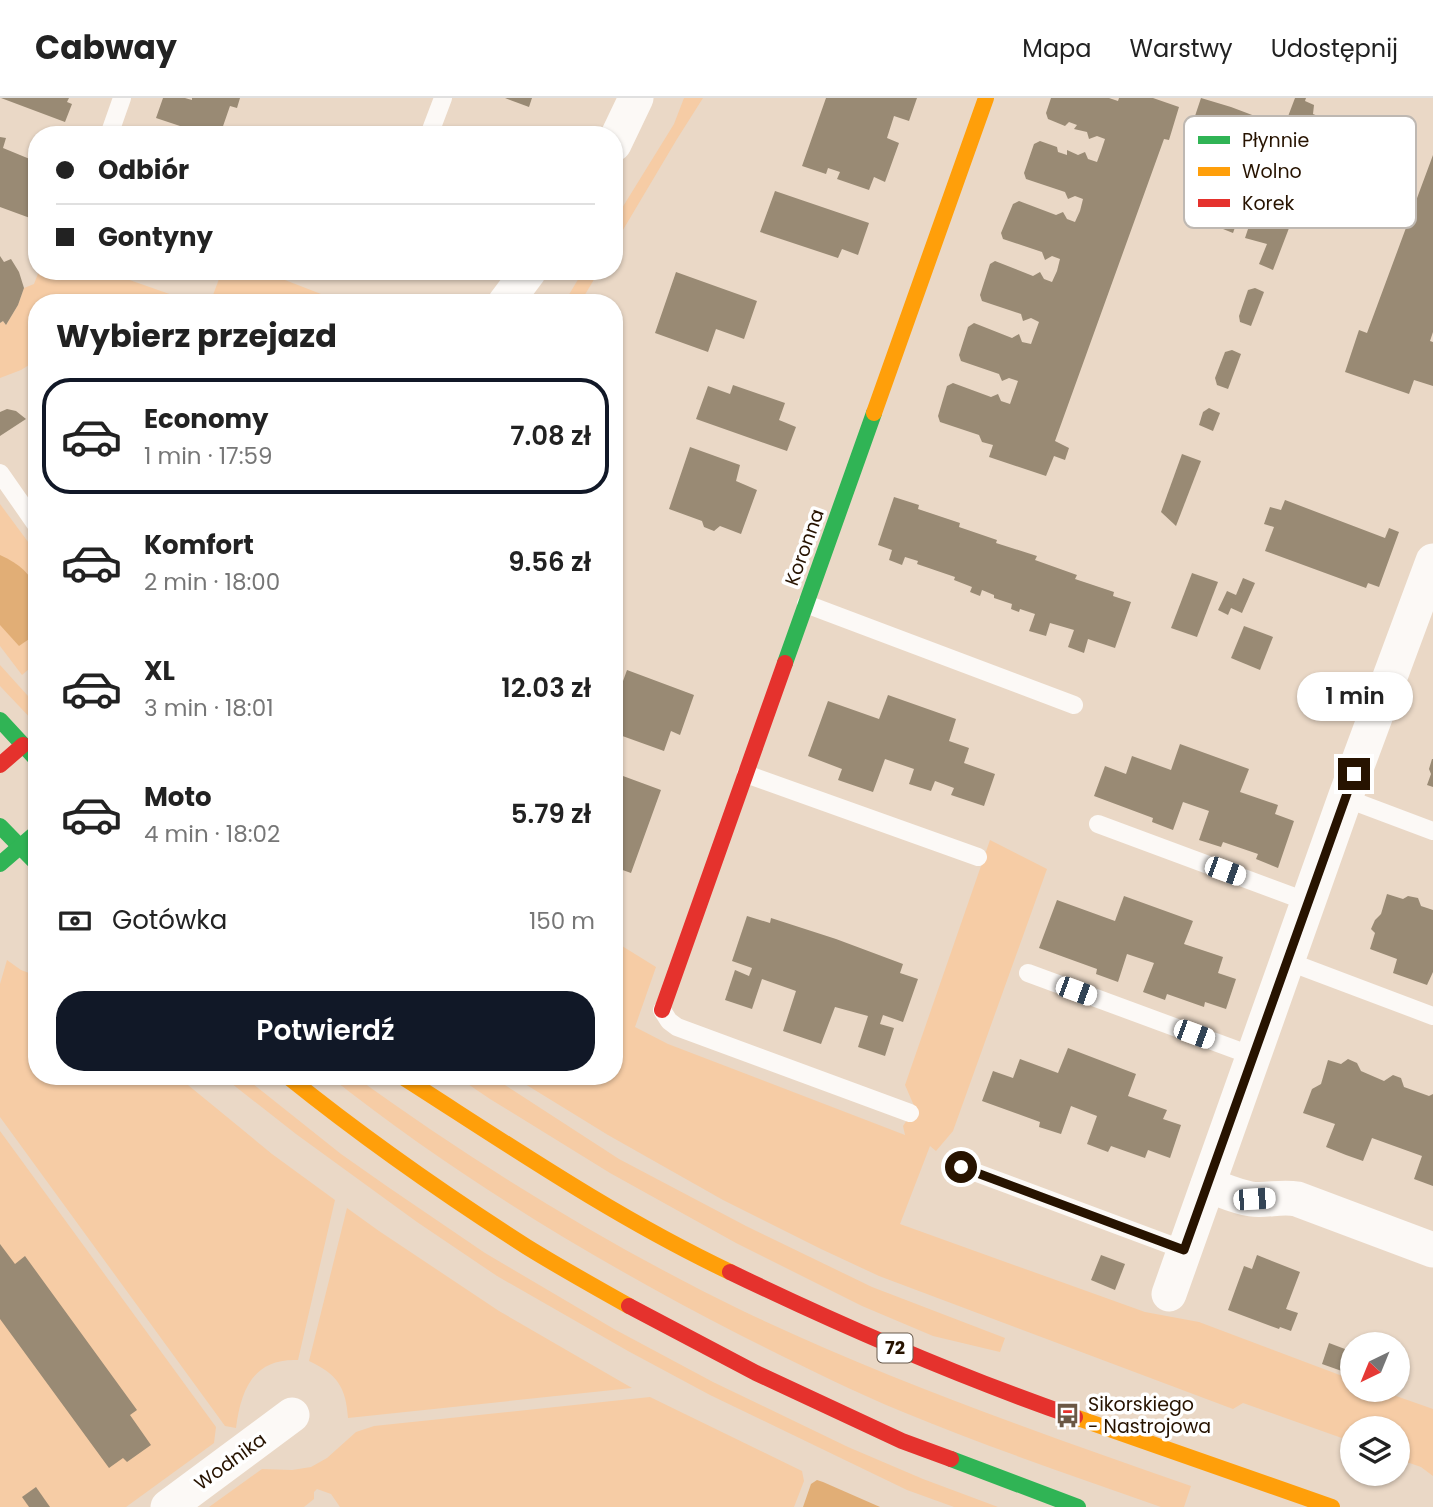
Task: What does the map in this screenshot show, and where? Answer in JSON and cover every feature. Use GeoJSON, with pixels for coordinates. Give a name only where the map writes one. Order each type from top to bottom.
{"type":"FeatureCollection","features":[{"type":"Feature","properties":{"kind":"main road","name":"Koronna"},"geometry":{"type":"LineString","coordinates":[[662,1010],[986,98]]}},
{"type":"Feature","properties":{"kind":"main road"},"geometry":{"type":"LineString","coordinates":[[0,720],[28,751]]}},
{"type":"Feature","properties":{"kind":"main road"},"geometry":{"type":"LineString","coordinates":[[0,765],[23,746]]}},
{"type":"Feature","properties":{"kind":"main road"},"geometry":{"type":"LineString","coordinates":[[0,827],[28,856]]}},
{"type":"Feature","properties":{"kind":"main road"},"geometry":{"type":"LineString","coordinates":[[0,864],[28,840]]}},
{"type":"Feature","properties":{"kind":"main road"},"geometry":{"type":"LineString","coordinates":[[298,1085],[422,1178],[529,1248],[641,1313],[755,1373],[902,1441],[1078,1507]]}},
{"type":"Feature","properties":{"kind":"main road","name":"72"},"geometry":{"type":"LineString","coordinates":[[415,1085],[593,1199],[685,1251],[823,1317],[947,1370],[1312,1504],[1332,1507]]}},
{"type":"Feature","properties":{"kind":"street"},"geometry":{"type":"LineString","coordinates":[[623,126],[636,98]]}},
{"type":"Feature","properties":{"kind":"street"},"geometry":{"type":"LineString","coordinates":[[1169,1294],[1345,799],[1433,561]]}},
{"type":"Feature","properties":{"kind":"street"},"geometry":{"type":"LineString","coordinates":[[1208,1185],[1243,1198],[1297,1199],[1433,1250]]}},
{"type":"Feature","properties":{"kind":"street","name":"Wodnika"},"geometry":{"type":"LineString","coordinates":[[168,1507],[292,1415]]}},
{"type":"Feature","properties":{"kind":"lane"},"geometry":{"type":"LineString","coordinates":[[112,126],[122,98]]}},
{"type":"Feature","properties":{"kind":"lane"},"geometry":{"type":"LineString","coordinates":[[432,126],[443,98]]}},
{"type":"Feature","properties":{"kind":"lane"},"geometry":{"type":"LineString","coordinates":[[0,474],[28,513]]}},
{"type":"Feature","properties":{"kind":"lane"},"geometry":{"type":"LineString","coordinates":[[806,604],[1074,705]]}},
{"type":"Feature","properties":{"kind":"lane"},"geometry":{"type":"LineString","coordinates":[[746,774],[978,857]]}},
{"type":"Feature","properties":{"kind":"lane"},"geometry":{"type":"LineString","coordinates":[[1345,799],[1433,831]]}},
{"type":"Feature","properties":{"kind":"lane"},"geometry":{"type":"LineString","coordinates":[[1098,824],[1308,902]]}},
{"type":"Feature","properties":{"kind":"lane"},"geometry":{"type":"LineString","coordinates":[[1287,961],[1433,1016]]}},
{"type":"Feature","properties":{"kind":"lane"},"geometry":{"type":"LineString","coordinates":[[1028,973],[1253,1056]]}},
{"type":"Feature","properties":{"kind":"lane"},"geometry":{"type":"LineString","coordinates":[[662,1010],[668,1021],[677,1027],[911,1113]]}},
{"type":"Feature","properties":{"kind":"lane"},"geometry":{"type":"LineString","coordinates":[[961,1167],[1184,1250]]}},
{"type":"Feature","properties":{"kind":"shaded area"},"geometry":{"type":"Polygon","coordinates":[[[684,98],[703,98],[623,230],[623,206],[674,124],[684,98]]]}},
{"type":"Feature","properties":{"kind":"shaded area"},"geometry":{"type":"Polygon","coordinates":[[[36,280],[130,280],[169,294],[28,294],[28,366],[0,378],[0,323],[3,321],[6,325],[24,288],[34,284],[36,280]]]}},
{"type":"Feature","properties":{"kind":"shaded area"},"geometry":{"type":"Polygon","coordinates":[[[219,280],[285,280],[321,294],[213,294],[219,280]]]}},
{"type":"Feature","properties":{"kind":"shaded area"},"geometry":{"type":"Polygon","coordinates":[[[578,280],[594,280],[585,294],[569,294],[578,280]]]}},
{"type":"Feature","properties":{"kind":"shaded area"},"geometry":{"type":"Polygon","coordinates":[[[0,504],[28,542],[28,670],[22,675],[0,646],[0,504]]]}},
{"type":"Feature","properties":{"kind":"shaded area"},"geometry":{"type":"Polygon","coordinates":[[[0,555],[14,562],[28,575],[28,640],[19,646],[0,625],[0,555]]]}},
{"type":"Feature","properties":{"kind":"shaded area"},"geometry":{"type":"Polygon","coordinates":[[[0,665],[28,696],[28,716],[0,686],[0,665]]]}},
{"type":"Feature","properties":{"kind":"shaded area"},"geometry":{"type":"Polygon","coordinates":[[[990,840],[1047,869],[953,1131],[936,1151],[930,1146],[900,1224],[1145,1312],[1199,1322],[1340,1375],[1340,1402],[1410,1401],[1433,1409],[1433,1476],[1410,1463],[1410,1416],[1340,1416],[1340,1437],[1243,1403],[1233,1409],[879,1276],[723,1200],[527,1085],[623,1085],[623,947],[656,967],[635,1027],[668,1044],[905,1135],[903,1126],[915,1108],[905,1085],[990,840]]]}},
{"type":"Feature","properties":{"kind":"shaded area"},"geometry":{"type":"Polygon","coordinates":[[[7,960],[28,973],[28,1085],[188,1085],[272,1154],[335,1200],[298,1360],[270,1364],[252,1379],[241,1401],[236,1428],[225,1426],[0,1117],[0,984],[7,960]]]}},
{"type":"Feature","properties":{"kind":"shaded area"},"geometry":{"type":"Polygon","coordinates":[[[233,1085],[254,1085],[341,1154],[485,1253],[614,1329],[713,1382],[848,1447],[998,1507],[954,1507],[907,1490],[710,1395],[497,1276],[296,1134],[233,1085]]]}},
{"type":"Feature","properties":{"kind":"shaded area"},"geometry":{"type":"Polygon","coordinates":[[[341,1085],[367,1085],[447,1141],[543,1202],[692,1286],[798,1336],[909,1383],[1191,1486],[1184,1507],[1161,1507],[1031,1461],[903,1412],[821,1375],[686,1307],[580,1247],[477,1183],[341,1085]]]}},
{"type":"Feature","properties":{"kind":"shaded area"},"geometry":{"type":"Polygon","coordinates":[[[469,1085],[505,1085],[619,1159],[746,1226],[872,1287],[1005,1338],[1000,1352],[933,1336],[862,1306],[736,1243],[610,1173],[469,1085]]]}},
{"type":"Feature","properties":{"kind":"shaded area"},"geometry":{"type":"Polygon","coordinates":[[[0,1131],[216,1427],[214,1443],[126,1507],[0,1507],[0,1131]]]}},
{"type":"Feature","properties":{"kind":"shaded area"},"geometry":{"type":"Polygon","coordinates":[[[347,1208],[499,1311],[632,1388],[348,1418],[345,1398],[338,1383],[327,1371],[309,1361],[347,1208]]]}},
{"type":"Feature","properties":{"kind":"shaded area"},"geometry":{"type":"Polygon","coordinates":[[[650,1397],[802,1471],[804,1481],[794,1507],[340,1507],[331,1494],[317,1489],[314,1499],[304,1507],[209,1507],[262,1469],[292,1470],[311,1467],[327,1458],[356,1432],[374,1426],[650,1397]]]}},
{"type":"Feature","properties":{"kind":"shaded area"},"geometry":{"type":"Polygon","coordinates":[[[817,1480],[880,1507],[803,1507],[811,1484],[817,1480]]]}},
{"type":"Feature","properties":{"kind":"building"},"geometry":{"type":"Polygon","coordinates":[[[1,98],[69,98],[67,102],[72,104],[65,122],[1,98]]]}},
{"type":"Feature","properties":{"kind":"building"},"geometry":{"type":"Polygon","coordinates":[[[163,98],[240,98],[237,108],[230,106],[223,126],[180,126],[156,118],[163,98]]]}},
{"type":"Feature","properties":{"kind":"building"},"geometry":{"type":"Polygon","coordinates":[[[505,98],[532,98],[529,107],[505,98]]]}},
{"type":"Feature","properties":{"kind":"building"},"geometry":{"type":"Polygon","coordinates":[[[826,98],[917,98],[909,121],[894,116],[887,138],[899,143],[885,182],[874,177],[869,190],[837,179],[840,172],[828,168],[826,174],[802,166],[826,98]]]}},
{"type":"Feature","properties":{"kind":"building"},"geometry":{"type":"Polygon","coordinates":[[[1051,98],[1109,98],[1118,101],[1119,98],[1153,98],[1179,107],[1169,140],[1164,139],[1055,441],[1069,448],[1065,460],[1054,456],[1046,476],[989,457],[993,445],[982,442],[979,435],[940,422],[938,416],[947,386],[953,383],[991,397],[998,394],[1001,401],[1010,404],[1018,381],[1009,378],[1002,381],[999,374],[961,361],[959,355],[968,327],[974,323],[1012,338],[1019,334],[1022,342],[1031,344],[1039,322],[1031,318],[1023,321],[1021,314],[982,301],[980,295],[990,264],[995,261],[1033,276],[1040,272],[1044,279],[1052,282],[1057,271],[1060,259],[1052,256],[1045,260],[1042,252],[1003,239],[1001,233],[1013,204],[1019,201],[1056,215],[1063,212],[1067,219],[1075,222],[1080,211],[1083,199],[1075,196],[1068,199],[1065,192],[1026,179],[1024,173],[1034,144],[1040,141],[1057,147],[1058,152],[1067,155],[1067,150],[1078,155],[1085,152],[1088,159],[1097,162],[1101,151],[1105,139],[1097,136],[1089,139],[1087,132],[1074,129],[1077,125],[1069,122],[1065,126],[1048,119],[1046,113],[1051,98]]]}},
{"type":"Feature","properties":{"kind":"building"},"geometry":{"type":"Polygon","coordinates":[[[1201,98],[1255,116],[1195,116],[1201,98]]]}},
{"type":"Feature","properties":{"kind":"building"},"geometry":{"type":"Polygon","coordinates":[[[1295,98],[1306,98],[1305,101],[1314,105],[1313,114],[1318,116],[1288,116],[1295,98]]]}},
{"type":"Feature","properties":{"kind":"building"},"geometry":{"type":"Polygon","coordinates":[[[0,137],[6,138],[3,148],[28,158],[28,217],[0,207],[0,137]]]}},
{"type":"Feature","properties":{"kind":"building"},"geometry":{"type":"Polygon","coordinates":[[[1433,155],[1433,332],[1430,341],[1433,342],[1433,386],[1414,380],[1409,394],[1345,372],[1359,330],[1367,333],[1406,228],[1416,228],[1416,201],[1433,155]]]}},
{"type":"Feature","properties":{"kind":"building"},"geometry":{"type":"Polygon","coordinates":[[[775,191],[869,223],[858,255],[842,249],[838,258],[760,232],[775,191]]]}},
{"type":"Feature","properties":{"kind":"building"},"geometry":{"type":"Polygon","coordinates":[[[1223,228],[1235,228],[1233,233],[1223,228]]]}},
{"type":"Feature","properties":{"kind":"building"},"geometry":{"type":"Polygon","coordinates":[[[1248,228],[1289,228],[1273,270],[1259,264],[1267,244],[1245,238],[1248,228]]]}},
{"type":"Feature","properties":{"kind":"building"},"geometry":{"type":"Polygon","coordinates":[[[0,256],[4,262],[11,259],[24,288],[6,325],[3,321],[0,323],[0,256]]]}},
{"type":"Feature","properties":{"kind":"building"},"geometry":{"type":"Polygon","coordinates":[[[676,272],[757,301],[744,339],[716,329],[708,352],[655,333],[676,272]]]}},
{"type":"Feature","properties":{"kind":"building"},"geometry":{"type":"Polygon","coordinates":[[[1255,288],[1264,292],[1251,326],[1240,322],[1239,316],[1248,290],[1255,288]]]}},
{"type":"Feature","properties":{"kind":"building"},"geometry":{"type":"Polygon","coordinates":[[[1232,350],[1241,354],[1228,389],[1217,385],[1215,378],[1225,352],[1232,350]]]}},
{"type":"Feature","properties":{"kind":"building"},"geometry":{"type":"Polygon","coordinates":[[[733,385],[785,403],[779,420],[796,427],[787,451],[696,419],[708,386],[730,394],[733,385]]]}},
{"type":"Feature","properties":{"kind":"building"},"geometry":{"type":"Polygon","coordinates":[[[1209,408],[1220,413],[1213,431],[1199,425],[1203,412],[1209,408]]]}},
{"type":"Feature","properties":{"kind":"building"},"geometry":{"type":"Polygon","coordinates":[[[7,409],[16,411],[26,419],[0,436],[0,412],[7,409]]]}},
{"type":"Feature","properties":{"kind":"building"},"geometry":{"type":"Polygon","coordinates":[[[690,447],[740,465],[736,481],[757,490],[741,534],[720,526],[714,531],[704,527],[702,521],[669,509],[690,447]]]}},
{"type":"Feature","properties":{"kind":"building"},"geometry":{"type":"Polygon","coordinates":[[[1182,454],[1201,461],[1176,526],[1161,512],[1182,454]]]}},
{"type":"Feature","properties":{"kind":"building"},"geometry":{"type":"Polygon","coordinates":[[[894,497],[919,505],[918,509],[960,523],[959,527],[997,540],[996,543],[1037,556],[1035,560],[1077,575],[1075,579],[1114,592],[1113,596],[1131,602],[1115,648],[1088,639],[1084,653],[1068,647],[1074,630],[1050,623],[1046,636],[1029,631],[1035,614],[1011,609],[1012,604],[994,598],[994,595],[982,590],[980,596],[970,592],[972,587],[954,580],[955,577],[917,564],[918,561],[905,557],[902,565],[889,560],[892,550],[878,545],[894,497]]]}},
{"type":"Feature","properties":{"kind":"building"},"geometry":{"type":"Polygon","coordinates":[[[1285,500],[1385,538],[1389,528],[1399,532],[1379,587],[1368,583],[1366,588],[1265,551],[1274,527],[1264,524],[1270,507],[1281,510],[1285,500]]]}},
{"type":"Feature","properties":{"kind":"building"},"geometry":{"type":"Polygon","coordinates":[[[1192,573],[1218,582],[1197,637],[1171,628],[1192,573]]]}},
{"type":"Feature","properties":{"kind":"building"},"geometry":{"type":"Polygon","coordinates":[[[1243,578],[1255,583],[1242,613],[1231,608],[1228,615],[1218,610],[1227,591],[1236,595],[1243,578]]]}},
{"type":"Feature","properties":{"kind":"building"},"geometry":{"type":"Polygon","coordinates":[[[1244,626],[1273,637],[1260,670],[1231,658],[1244,626]]]}},
{"type":"Feature","properties":{"kind":"building"},"geometry":{"type":"Polygon","coordinates":[[[627,670],[694,695],[680,735],[671,731],[664,751],[623,736],[623,681],[627,670]]]}},
{"type":"Feature","properties":{"kind":"building"},"geometry":{"type":"Polygon","coordinates":[[[888,695],[956,719],[949,741],[969,748],[964,763],[995,774],[984,806],[951,795],[954,788],[935,781],[931,791],[909,784],[914,769],[885,759],[873,792],[838,780],[842,769],[808,756],[828,701],[879,719],[888,695]]]}},
{"type":"Feature","properties":{"kind":"building"},"geometry":{"type":"Polygon","coordinates":[[[1180,744],[1249,769],[1240,792],[1278,805],[1275,814],[1294,821],[1278,868],[1256,859],[1258,854],[1223,842],[1221,847],[1199,840],[1209,811],[1183,802],[1173,830],[1152,822],[1153,818],[1094,796],[1105,766],[1126,774],[1132,756],[1171,770],[1180,744]]]}},
{"type":"Feature","properties":{"kind":"building"},"geometry":{"type":"Polygon","coordinates":[[[1433,759],[1433,787],[1427,785],[1433,759]]]}},
{"type":"Feature","properties":{"kind":"building"},"geometry":{"type":"Polygon","coordinates":[[[623,776],[661,790],[631,873],[623,870],[623,776]]]}},
{"type":"Feature","properties":{"kind":"building"},"geometry":{"type":"Polygon","coordinates":[[[1387,894],[1403,899],[1408,896],[1418,898],[1421,906],[1433,910],[1433,972],[1427,985],[1393,973],[1397,959],[1370,949],[1375,933],[1371,929],[1381,914],[1387,894]]]}},
{"type":"Feature","properties":{"kind":"building"},"geometry":{"type":"Polygon","coordinates":[[[1124,896],[1193,921],[1184,944],[1223,957],[1218,973],[1236,979],[1226,1009],[1205,1002],[1204,1007],[1167,994],[1165,1000],[1143,992],[1154,963],[1127,954],[1118,982],[1096,974],[1097,969],[1039,948],[1057,900],[1115,921],[1124,896]]]}},
{"type":"Feature","properties":{"kind":"building"},"geometry":{"type":"Polygon","coordinates":[[[747,916],[770,923],[771,918],[836,939],[903,964],[900,973],[918,979],[903,1022],[883,1015],[880,1024],[894,1028],[885,1056],[858,1047],[868,1016],[835,1007],[821,1044],[783,1031],[796,991],[762,979],[752,1009],[725,1000],[735,970],[749,976],[752,968],[732,961],[747,916]]]}},
{"type":"Feature","properties":{"kind":"building"},"geometry":{"type":"Polygon","coordinates":[[[1068,1048],[1136,1074],[1128,1096],[1167,1110],[1163,1119],[1181,1125],[1170,1158],[1148,1150],[1145,1158],[1111,1146],[1108,1152],[1087,1144],[1097,1116],[1071,1106],[1061,1134],[1039,1127],[1040,1122],[982,1101],[993,1071],[1013,1078],[1020,1059],[1058,1073],[1068,1048]]]}},
{"type":"Feature","properties":{"kind":"building"},"geometry":{"type":"Polygon","coordinates":[[[1348,1059],[1357,1063],[1361,1071],[1384,1081],[1393,1075],[1401,1078],[1404,1087],[1429,1096],[1433,1094],[1433,1186],[1414,1179],[1422,1156],[1372,1138],[1363,1161],[1346,1155],[1326,1147],[1335,1124],[1303,1113],[1312,1089],[1321,1084],[1328,1060],[1341,1064],[1348,1059]]]}},
{"type":"Feature","properties":{"kind":"building"},"geometry":{"type":"Polygon","coordinates":[[[0,1244],[15,1264],[25,1256],[137,1410],[130,1415],[151,1445],[127,1462],[123,1458],[109,1468],[0,1319],[0,1244]]]}},
{"type":"Feature","properties":{"kind":"building"},"geometry":{"type":"Polygon","coordinates":[[[1101,1255],[1125,1264],[1115,1290],[1091,1280],[1101,1255]]]}},
{"type":"Feature","properties":{"kind":"building"},"geometry":{"type":"Polygon","coordinates":[[[1257,1255],[1300,1272],[1286,1309],[1298,1313],[1291,1331],[1228,1310],[1244,1266],[1252,1269],[1257,1255]]]}},
{"type":"Feature","properties":{"kind":"building"},"geometry":{"type":"Polygon","coordinates":[[[1329,1343],[1340,1347],[1340,1370],[1322,1364],[1329,1343]]]}},
{"type":"Feature","properties":{"kind":"building"},"geometry":{"type":"Polygon","coordinates":[[[36,1487],[50,1507],[29,1507],[22,1497],[36,1487]]]}},
{"type":"Feature","properties":{"kind":"traffic: fast"},"geometry":{"type":"LineString","coordinates":[[785,663],[874,413]]}},
{"type":"Feature","properties":{"kind":"traffic: fast"},"geometry":{"type":"LineString","coordinates":[[0,720],[28,750]]}},
{"type":"Feature","properties":{"kind":"traffic: fast"},"geometry":{"type":"LineString","coordinates":[[0,826],[28,855]]}},
{"type":"Feature","properties":{"kind":"traffic: fast"},"geometry":{"type":"LineString","coordinates":[[0,864],[28,840]]}},
{"type":"Feature","properties":{"kind":"traffic: fast"},"geometry":{"type":"LineString","coordinates":[[951,1459],[1078,1507]]}},
{"type":"Feature","properties":{"kind":"traffic: slow"},"geometry":{"type":"LineString","coordinates":[[874,413],[986,98]]}},
{"type":"Feature","properties":{"kind":"traffic: slow"},"geometry":{"type":"LineString","coordinates":[[298,1085],[465,1207],[540,1255],[629,1306]]}},
{"type":"Feature","properties":{"kind":"traffic: slow"},"geometry":{"type":"LineString","coordinates":[[415,1085],[603,1204],[730,1272]]}},
{"type":"Feature","properties":{"kind":"traffic: slow"},"geometry":{"type":"LineString","coordinates":[[1075,1417],[1332,1507]]}},
{"type":"Feature","properties":{"kind":"traffic: jam"},"geometry":{"type":"LineString","coordinates":[[662,1010],[785,663]]}},
{"type":"Feature","properties":{"kind":"traffic: jam"},"geometry":{"type":"LineString","coordinates":[[0,765],[23,745]]}},
{"type":"Feature","properties":{"kind":"traffic: jam"},"geometry":{"type":"LineString","coordinates":[[730,1272],[900,1349],[1075,1417]]}},
{"type":"Feature","properties":{"kind":"traffic: jam"},"geometry":{"type":"LineString","coordinates":[[629,1306],[756,1373],[902,1441],[951,1459]]}},
{"type":"Feature","properties":{"kind":"place","name":"Sikorskiego - Nastrojowa"},"geometry":{"type":"Point","coordinates":[1068,1415]}},
{"type":"Feature","properties":{"kind":"route"},"geometry":{"type":"LineString","coordinates":[[961,1167],[1184,1250],[1354,774]]}}]}
